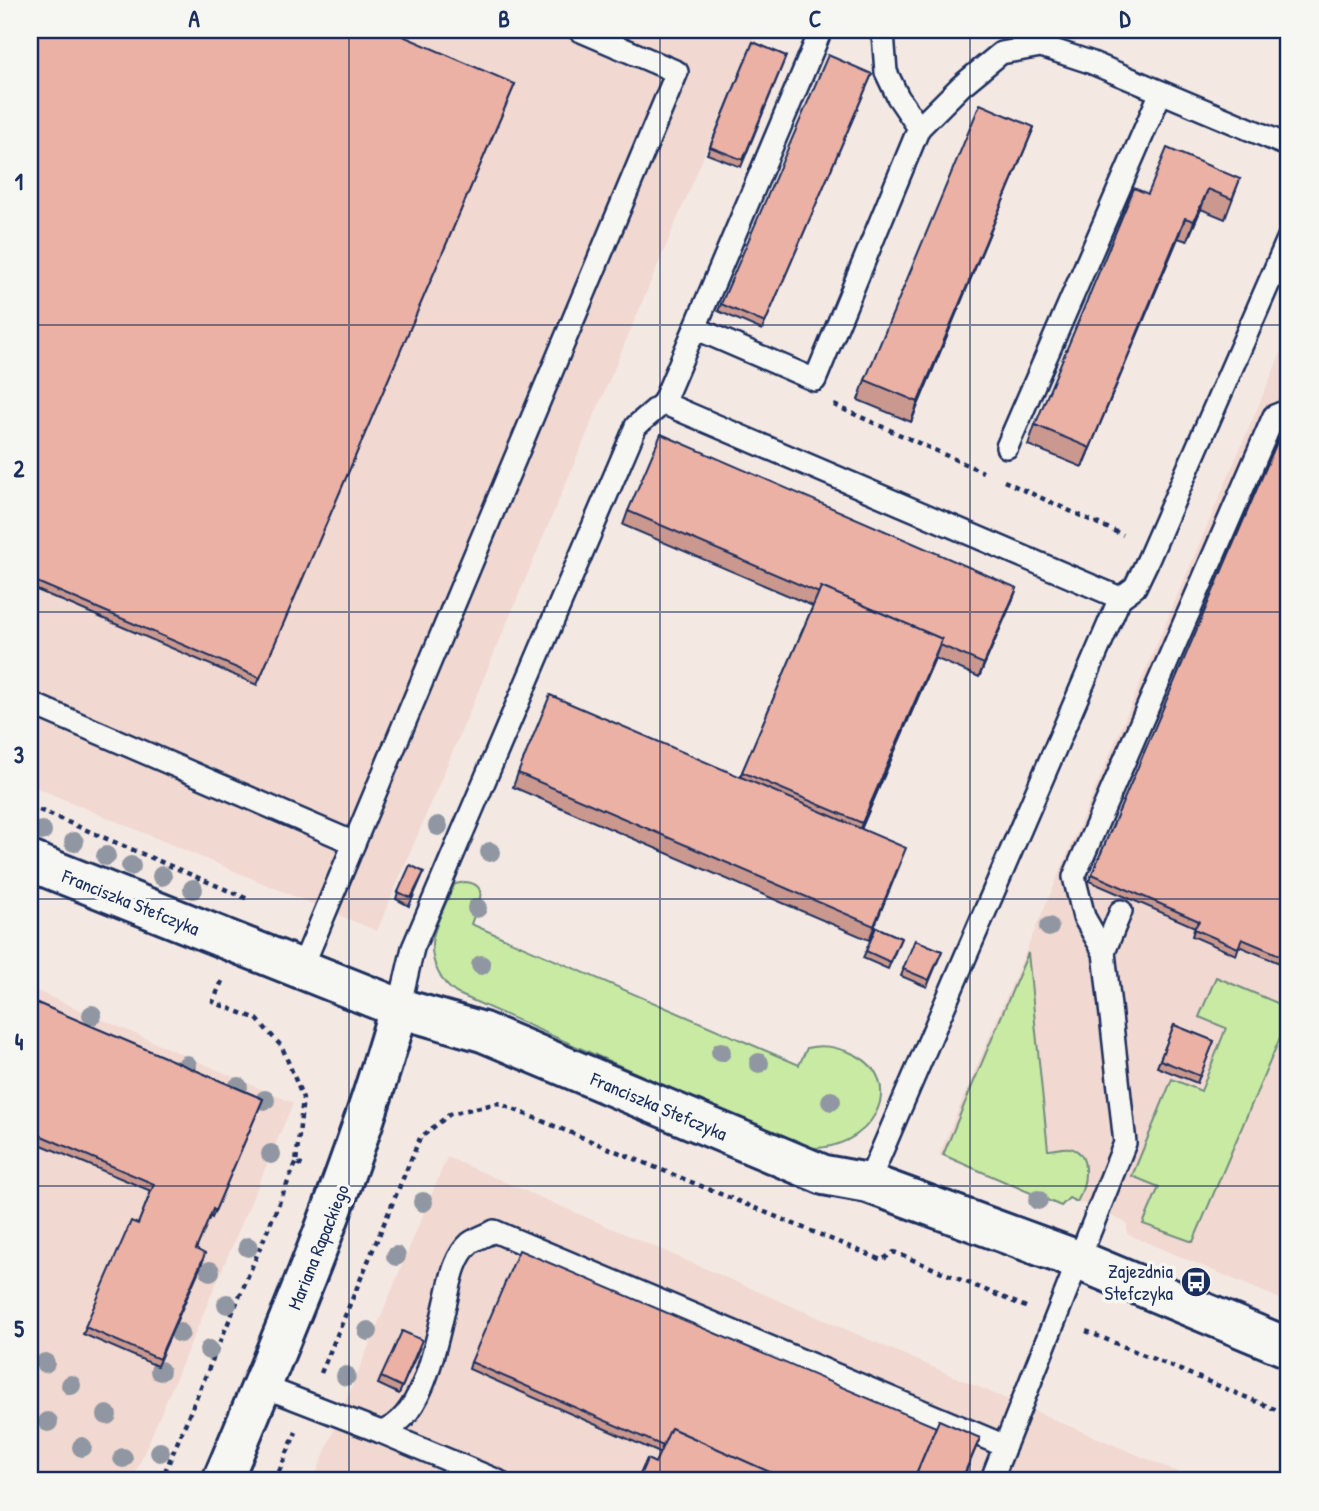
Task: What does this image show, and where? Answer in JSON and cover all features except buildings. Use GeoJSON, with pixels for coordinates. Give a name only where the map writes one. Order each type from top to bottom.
{"type":"FeatureCollection","features":[{"type":"Feature","properties":{"kind":"street","name":"Franciszka Stefczyka"},"geometry":{"type":"LineString","coordinates":[[30,861],[399,1008],[484,1032],[824,1175],[868,1183],[1078,1260],[1289,1348]]}},
{"type":"Feature","properties":{"kind":"street","name":"Mariana Rapackiego"},"geometry":{"type":"LineString","coordinates":[[222,1481],[344,1181],[399,1008]]}},
{"type":"Feature","properties":{"kind":"lane"},"geometry":{"type":"LineString","coordinates":[[301,970],[677,72],[579,30]]}},
{"type":"Feature","properties":{"kind":"lane"},"geometry":{"type":"LineString","coordinates":[[399,1008],[413,948],[636,426],[663,403],[821,30]]}},
{"type":"Feature","properties":{"kind":"lane"},"geometry":{"type":"LineString","coordinates":[[879,30],[883,33],[886,72],[898,97],[919,128]]}},
{"type":"Feature","properties":{"kind":"lane"},"geometry":{"type":"LineString","coordinates":[[695,328],[815,380],[919,128],[961,86],[1001,54],[1041,46],[1090,62],[1289,146]]}},
{"type":"Feature","properties":{"kind":"lane"},"geometry":{"type":"LineString","coordinates":[[1007,447],[1161,92]]}},
{"type":"Feature","properties":{"kind":"lane"},"geometry":{"type":"LineString","coordinates":[[868,1183],[1120,598],[1135,587],[1289,237]]}},
{"type":"Feature","properties":{"kind":"lane"},"geometry":{"type":"LineString","coordinates":[[663,403],[1120,598]]}},
{"type":"Feature","properties":{"kind":"lane"},"geometry":{"type":"LineString","coordinates":[[991,1481],[1125,1143],[1104,952],[1084,917],[1074,877],[1274,416],[1289,410]]}},
{"type":"Feature","properties":{"kind":"lane"},"geometry":{"type":"LineString","coordinates":[[30,703],[355,843]]}},
{"type":"Feature","properties":{"kind":"lane"},"geometry":{"type":"LineString","coordinates":[[1104,952],[1121,911]]}},
{"type":"Feature","properties":{"kind":"lane"},"geometry":{"type":"LineString","coordinates":[[381,1432],[394,1429],[413,1408],[430,1363],[454,1268],[470,1244],[494,1231],[1005,1446]]}},
{"type":"Feature","properties":{"kind":"lane"},"geometry":{"type":"LineString","coordinates":[[262,1386],[499,1481]]}},
{"type":"Feature","properties":{"kind":"path"},"geometry":{"type":"LineString","coordinates":[[815,380],[810,394],[1153,548]]}},
{"type":"Feature","properties":{"kind":"path"},"geometry":{"type":"LineString","coordinates":[[30,806],[257,902],[213,1002],[257,1020],[282,1047],[303,1098],[296,1163],[161,1481]]}},
{"type":"Feature","properties":{"kind":"path"},"geometry":{"type":"LineString","coordinates":[[275,1481],[420,1138],[450,1114],[498,1102],[882,1260],[894,1252],[1289,1415]]}},
{"type":"Feature","properties":{"kind":"path"},"geometry":{"type":"LineString","coordinates":[[296,1163],[344,1181]]}},
{"type":"Feature","properties":{"kind":"shaded area"},"geometry":{"type":"Polygon","coordinates":[[[30,30],[757,30],[377,931],[30,785],[30,30]]]}},
{"type":"Feature","properties":{"kind":"shaded area"},"geometry":{"type":"Polygon","coordinates":[[[1289,334],[1289,1293],[1283,1300],[1127,1234],[1127,1223],[1070,1198],[1061,1207],[939,1155],[1289,334]]]}},
{"type":"Feature","properties":{"kind":"shaded area"},"geometry":{"type":"Polygon","coordinates":[[[30,988],[293,1103],[132,1481],[30,1481],[30,988]]]}},
{"type":"Feature","properties":{"kind":"shaded area"},"geometry":{"type":"Polygon","coordinates":[[[447,1157],[1069,1426],[1199,1481],[313,1481],[447,1157]]]}},
{"type":"Feature","properties":{"kind":"green space"},"geometry":{"type":"Polygon","coordinates":[[[455,884],[474,884],[480,892],[471,924],[799,1065],[807,1048],[818,1046],[849,1052],[869,1064],[879,1080],[881,1097],[876,1113],[864,1128],[847,1140],[827,1147],[803,1147],[456,993],[438,972],[432,944],[451,891],[455,884]]]}},
{"type":"Feature","properties":{"kind":"green space"},"geometry":{"type":"Polygon","coordinates":[[[1028,953],[1048,1150],[1070,1148],[1077,1151],[1084,1164],[1083,1188],[1077,1202],[1069,1198],[1061,1206],[943,1155],[1028,953]]]}},
{"type":"Feature","properties":{"kind":"green space"},"geometry":{"type":"Polygon","coordinates":[[[1216,977],[1289,1008],[1289,1027],[1285,1026],[1193,1242],[1143,1224],[1159,1187],[1132,1176],[1172,1079],[1201,1091],[1226,1028],[1199,1017],[1216,977]]]}},
{"type":"Feature","properties":{"kind":"place","name":"Zajezdnia Stefczyka"},"geometry":{"type":"Point","coordinates":[1196,1282]}}]}
